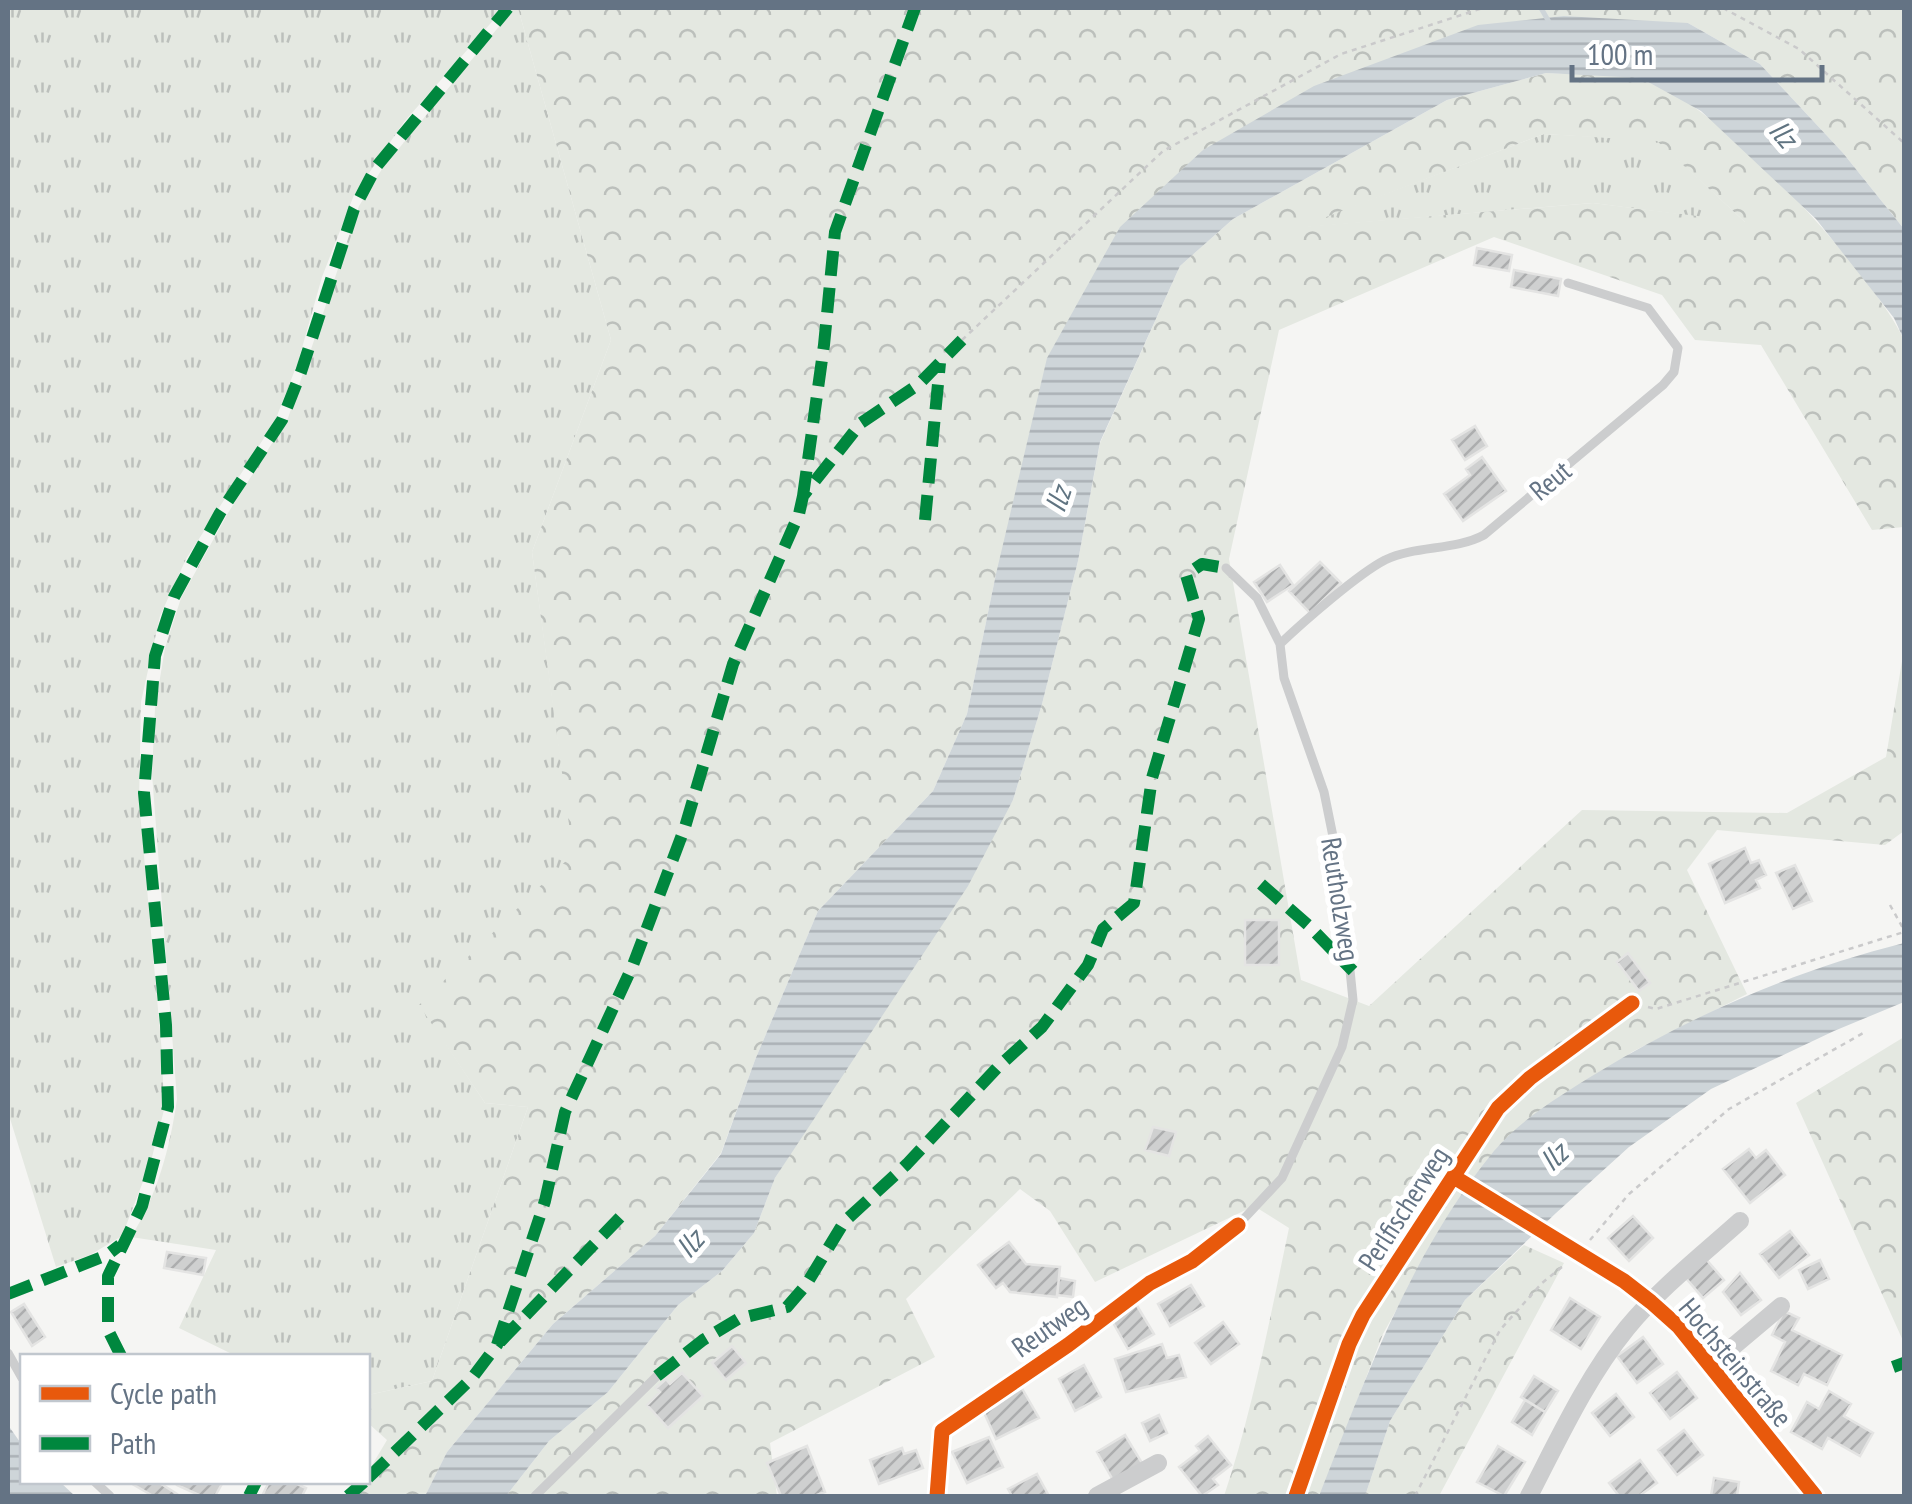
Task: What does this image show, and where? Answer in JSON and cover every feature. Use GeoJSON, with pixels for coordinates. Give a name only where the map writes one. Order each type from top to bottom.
{"type":"FeatureCollection","features":[{"type":"Feature","properties":{"kind":"street","name":"Perlfischerweg"},"geometry":{"type":"LineString","coordinates":[[1296,1496],[1348,1344],[1412,1238],[1460,1181],[1498,1108],[1530,1078],[1632,1003]]}},
{"type":"Feature","properties":{"kind":"street","name":"Hochsteinstraße"},"geometry":{"type":"LineString","coordinates":[[1460,1181],[1651,1302],[1678,1327],[1815,1496]]}},
{"type":"Feature","properties":{"kind":"street"},"geometry":{"type":"LineString","coordinates":[[1530,1496],[1598,1370],[1625,1330],[1740,1220]]}},
{"type":"Feature","properties":{"kind":"street","name":"Reutweg"},"geometry":{"type":"LineString","coordinates":[[938,1496],[942,1432],[1150,1283],[1192,1261],[1238,1225]]}},
{"type":"Feature","properties":{"kind":"street"},"geometry":{"type":"LineString","coordinates":[[1710,1366],[1781,1306]]}},
{"type":"Feature","properties":{"kind":"street"},"geometry":{"type":"LineString","coordinates":[[1096,1496],[1158,1463]]}},
{"type":"Feature","properties":{"kind":"lane","name":"Reut"},"geometry":{"type":"LineString","coordinates":[[1280,644],[1384,560],[1428,547],[1468,544],[1484,535],[1674,372],[1678,348],[1648,308],[1568,283]]}},
{"type":"Feature","properties":{"kind":"lane","name":"Reutholzweg"},"geometry":{"type":"LineString","coordinates":[[1226,568],[1257,598],[1280,644],[1284,678],[1324,792],[1340,871],[1353,971],[1353,1000],[1342,1047],[1282,1178],[1238,1225]]}},
{"type":"Feature","properties":{"kind":"lane"},"geometry":{"type":"LineString","coordinates":[[535,1496],[657,1376]]}},
{"type":"Feature","properties":{"kind":"path"},"geometry":{"type":"LineString","coordinates":[[962,340],[1163,150],[1340,54],[1484,8]]}},
{"type":"Feature","properties":{"kind":"path"},"geometry":{"type":"LineString","coordinates":[[1723,8],[1799,49],[1904,143]]}},
{"type":"Feature","properties":{"kind":"path"},"geometry":{"type":"LineString","coordinates":[[1632,1003],[1656,1009],[1904,931],[1890,906]]}},
{"type":"Feature","properties":{"kind":"path"},"geometry":{"type":"LineString","coordinates":[[1415,1496],[1500,1330],[1571,1248],[1730,1109],[1865,1032]]}},
{"type":"Feature","properties":{"kind":"green space"},"geometry":{"type":"Polygon","coordinates":[[[8,8],[504,8],[404,122],[354,195],[322,277],[298,362],[275,421],[186,559],[160,616],[141,702],[139,801],[164,1110],[151,1161],[122,1236],[90,1255],[56,1267],[8,1112],[8,8]]]}},
{"type":"Feature","properties":{"kind":"green space"},"geometry":{"type":"Polygon","coordinates":[[[514,8],[518,8],[611,340],[532,552],[574,855],[420,1005],[485,1103],[528,1107],[432,1381],[370,1395],[370,1354],[232,1354],[179,1328],[216,1250],[131,1237],[161,1171],[177,1099],[152,774],[155,708],[165,648],[181,598],[228,513],[288,418],[359,206],[382,169],[514,8]]]}},
{"type":"Feature","properties":{"kind":"green space"},"geometry":{"type":"Polygon","coordinates":[[[518,8],[1904,8],[1904,229],[1843,153],[1760,64],[1688,23],[1203,150],[996,574],[967,714],[933,791],[818,911],[755,1060],[721,1153],[655,1236],[553,1324],[447,1452],[425,1496],[352,1496],[360,1484],[370,1484],[370,1469],[387,1440],[370,1425],[370,1395],[432,1381],[528,1107],[485,1103],[419,1005],[573,854],[532,552],[611,340],[518,8]]]}},
{"type":"Feature","properties":{"kind":"green space"},"geometry":{"type":"Polygon","coordinates":[[[1546,73],[1639,78],[1670,91],[1746,150],[1826,232],[1887,310],[1904,340],[1904,527],[1872,530],[1761,345],[1695,340],[1662,295],[1494,237],[1279,330],[1229,559],[1301,980],[1369,1006],[1582,810],[1787,813],[1886,757],[1904,649],[1904,831],[1885,845],[1717,830],[1687,870],[1747,994],[1632,1052],[1497,1148],[1452,1209],[1383,1334],[1320,1496],[1224,1496],[1252,1397],[1289,1228],[1254,1206],[1095,1282],[1050,1211],[1020,1189],[906,1299],[935,1357],[770,1443],[777,1496],[506,1496],[549,1441],[608,1392],[678,1305],[722,1271],[754,1233],[775,1178],[1013,800],[1078,561],[1100,443],[1180,266],[1233,219],[1447,100],[1546,73]],[[1544,134],[1300,227],[1593,203],[1745,222],[1657,141],[1544,134]]]}},
{"type":"Feature","properties":{"kind":"green space"},"geometry":{"type":"Polygon","coordinates":[[[1544,134],[1657,140],[1746,223],[1593,203],[1295,228],[1544,134]]]}},
{"type":"Feature","properties":{"kind":"green space"},"geometry":{"type":"Polygon","coordinates":[[[1904,1037],[1904,1343],[1796,1103],[1904,1037]]]}},
{"type":"Feature","properties":{"kind":"green space"},"geometry":{"type":"Polygon","coordinates":[[[1524,1245],[1564,1263],[1439,1496],[1365,1496],[1390,1421],[1465,1300],[1524,1245]]]}},
{"type":"Feature","properties":{"kind":"water","name":"Ilz"},"geometry":{"type":"Polygon","coordinates":[[[1564,16],[1688,23],[1760,64],[1843,153],[1904,229],[1904,340],[1894,318],[1816,219],[1701,111],[1641,78],[1546,73],[1447,100],[1233,219],[1180,266],[1100,442],[1078,561],[1013,800],[968,886],[775,1178],[754,1233],[722,1271],[678,1305],[608,1392],[549,1441],[506,1496],[425,1496],[447,1452],[553,1324],[655,1236],[721,1154],[755,1060],[818,911],[933,791],[967,714],[1047,358],[1120,227],[1203,150],[1314,86],[1478,25],[1564,16]]]}},
{"type":"Feature","properties":{"kind":"water","name":"Ilz"},"geometry":{"type":"Polygon","coordinates":[[[1904,943],[1904,1002],[1711,1089],[1629,1147],[1465,1300],[1390,1421],[1365,1496],[1319,1496],[1373,1361],[1415,1273],[1465,1190],[1516,1128],[1583,1081],[1707,1013],[1784,981],[1904,943]]]}},
{"type":"Feature","properties":{"kind":"water"},"geometry":{"type":"Polygon","coordinates":[[[8,1425],[20,1442],[20,1484],[62,1484],[75,1496],[8,1496],[8,1425]]]}},
{"type":"Feature","properties":{"kind":"building"},"geometry":{"type":"Polygon","coordinates":[[[1477,248],[1512,255],[1509,271],[1474,265],[1477,248]]]}},
{"type":"Feature","properties":{"kind":"building"},"geometry":{"type":"Polygon","coordinates":[[[1514,270],[1561,279],[1558,296],[1511,287],[1514,270]]]}},
{"type":"Feature","properties":{"kind":"building"},"geometry":{"type":"Polygon","coordinates":[[[1475,426],[1487,446],[1465,460],[1452,440],[1475,426]]]}},
{"type":"Feature","properties":{"kind":"building"},"geometry":{"type":"Polygon","coordinates":[[[1482,457],[1506,491],[1463,521],[1444,494],[1470,475],[1466,469],[1482,457]]]}},
{"type":"Feature","properties":{"kind":"building"},"geometry":{"type":"Polygon","coordinates":[[[1320,562],[1341,583],[1310,613],[1289,591],[1320,562]]]}},
{"type":"Feature","properties":{"kind":"building"},"geometry":{"type":"Polygon","coordinates":[[[1280,565],[1293,585],[1267,602],[1254,582],[1280,565]]]}},
{"type":"Feature","properties":{"kind":"building"},"geometry":{"type":"Polygon","coordinates":[[[1745,848],[1751,863],[1759,860],[1766,875],[1756,880],[1760,888],[1725,903],[1709,864],[1745,848]]]}},
{"type":"Feature","properties":{"kind":"building"},"geometry":{"type":"Polygon","coordinates":[[[1795,865],[1812,901],[1793,909],[1776,873],[1795,865]]]}},
{"type":"Feature","properties":{"kind":"building"},"geometry":{"type":"Polygon","coordinates":[[[1245,920],[1279,920],[1279,965],[1245,965],[1245,920]]]}},
{"type":"Feature","properties":{"kind":"building"},"geometry":{"type":"Polygon","coordinates":[[[1628,953],[1650,983],[1639,991],[1617,962],[1628,953]]]}},
{"type":"Feature","properties":{"kind":"building"},"geometry":{"type":"Polygon","coordinates":[[[1153,1127],[1176,1132],[1169,1156],[1145,1150],[1153,1127]]]}},
{"type":"Feature","properties":{"kind":"building"},"geometry":{"type":"Polygon","coordinates":[[[1749,1149],[1756,1158],[1766,1150],[1785,1175],[1750,1203],[1723,1169],[1749,1149]]]}},
{"type":"Feature","properties":{"kind":"building"},"geometry":{"type":"Polygon","coordinates":[[[1633,1216],[1653,1238],[1629,1261],[1608,1238],[1633,1216]]]}},
{"type":"Feature","properties":{"kind":"building"},"geometry":{"type":"Polygon","coordinates":[[[1790,1231],[1809,1255],[1779,1278],[1760,1254],[1790,1231]]]}},
{"type":"Feature","properties":{"kind":"building"},"geometry":{"type":"Polygon","coordinates":[[[1009,1242],[1026,1264],[1060,1267],[1057,1297],[1010,1292],[1003,1283],[996,1288],[978,1265],[1009,1242]]]}},
{"type":"Feature","properties":{"kind":"building"},"geometry":{"type":"Polygon","coordinates":[[[167,1252],[206,1258],[203,1275],[164,1268],[167,1252]]]}},
{"type":"Feature","properties":{"kind":"building"},"geometry":{"type":"Polygon","coordinates":[[[1705,1258],[1724,1280],[1703,1298],[1684,1276],[1705,1258]]]}},
{"type":"Feature","properties":{"kind":"building"},"geometry":{"type":"Polygon","coordinates":[[[1820,1260],[1829,1279],[1808,1289],[1799,1270],[1820,1260]]]}},
{"type":"Feature","properties":{"kind":"building"},"geometry":{"type":"Polygon","coordinates":[[[1740,1273],[1761,1300],[1741,1315],[1723,1292],[1740,1273]]]}},
{"type":"Feature","properties":{"kind":"building"},"geometry":{"type":"Polygon","coordinates":[[[1059,1278],[1075,1281],[1073,1297],[1057,1295],[1059,1278]]]}},
{"type":"Feature","properties":{"kind":"building"},"geometry":{"type":"Polygon","coordinates":[[[1191,1285],[1204,1306],[1170,1326],[1158,1304],[1191,1285]]]}},
{"type":"Feature","properties":{"kind":"building"},"geometry":{"type":"Polygon","coordinates":[[[1570,1298],[1600,1317],[1581,1349],[1551,1330],[1570,1298]]]}},
{"type":"Feature","properties":{"kind":"building"},"geometry":{"type":"Polygon","coordinates":[[[24,1304],[45,1337],[32,1346],[11,1312],[24,1304]]]}},
{"type":"Feature","properties":{"kind":"building"},"geometry":{"type":"Polygon","coordinates":[[[1136,1304],[1154,1334],[1128,1349],[1111,1319],[1136,1304]]]}},
{"type":"Feature","properties":{"kind":"building"},"geometry":{"type":"Polygon","coordinates":[[[1784,1311],[1799,1318],[1792,1330],[1842,1355],[1827,1385],[1804,1374],[1798,1385],[1771,1371],[1785,1342],[1772,1335],[1784,1311]]]}},
{"type":"Feature","properties":{"kind":"building"},"geometry":{"type":"Polygon","coordinates":[[[1223,1322],[1239,1344],[1211,1364],[1195,1343],[1223,1322]]]}},
{"type":"Feature","properties":{"kind":"building"},"geometry":{"type":"Polygon","coordinates":[[[1643,1337],[1663,1364],[1637,1383],[1617,1356],[1643,1337]]]}},
{"type":"Feature","properties":{"kind":"building"},"geometry":{"type":"Polygon","coordinates":[[[1162,1344],[1167,1358],[1179,1355],[1186,1377],[1126,1392],[1115,1359],[1162,1344]]]}},
{"type":"Feature","properties":{"kind":"building"},"geometry":{"type":"Polygon","coordinates":[[[732,1346],[746,1363],[726,1380],[712,1363],[732,1346]]]}},
{"type":"Feature","properties":{"kind":"building"},"geometry":{"type":"Polygon","coordinates":[[[1084,1365],[1101,1397],[1075,1411],[1059,1379],[1084,1365]]]}},
{"type":"Feature","properties":{"kind":"building"},"geometry":{"type":"Polygon","coordinates":[[[1677,1372],[1697,1398],[1670,1419],[1650,1393],[1677,1372]]]}},
{"type":"Feature","properties":{"kind":"building"},"geometry":{"type":"Polygon","coordinates":[[[682,1373],[703,1396],[668,1428],[647,1405],[660,1392],[656,1388],[666,1379],[670,1384],[682,1373]]]}},
{"type":"Feature","properties":{"kind":"building"},"geometry":{"type":"Polygon","coordinates":[[[1534,1376],[1558,1391],[1545,1412],[1521,1397],[1534,1376]]]}},
{"type":"Feature","properties":{"kind":"building"},"geometry":{"type":"Polygon","coordinates":[[[1020,1385],[1039,1418],[996,1439],[982,1408],[1020,1385]]]}},
{"type":"Feature","properties":{"kind":"building"},"geometry":{"type":"Polygon","coordinates":[[[1829,1391],[1851,1404],[1844,1416],[1873,1433],[1860,1456],[1828,1438],[1822,1449],[1791,1432],[1807,1402],[1819,1409],[1829,1391]]]}},
{"type":"Feature","properties":{"kind":"building"},"geometry":{"type":"Polygon","coordinates":[[[1616,1394],[1634,1417],[1610,1436],[1592,1413],[1616,1394]]]}},
{"type":"Feature","properties":{"kind":"building"},"geometry":{"type":"Polygon","coordinates":[[[1525,1400],[1545,1412],[1532,1435],[1512,1422],[1525,1400]]]}},
{"type":"Feature","properties":{"kind":"building"},"geometry":{"type":"Polygon","coordinates":[[[1159,1415],[1167,1433],[1150,1441],[1142,1423],[1159,1415]]]}},
{"type":"Feature","properties":{"kind":"building"},"geometry":{"type":"Polygon","coordinates":[[[1684,1430],[1703,1455],[1677,1475],[1658,1450],[1684,1430]]]}},
{"type":"Feature","properties":{"kind":"building"},"geometry":{"type":"Polygon","coordinates":[[[1125,1435],[1142,1463],[1113,1480],[1097,1452],[1125,1435]]]}},
{"type":"Feature","properties":{"kind":"building"},"geometry":{"type":"Polygon","coordinates":[[[1208,1436],[1231,1465],[1213,1479],[1218,1485],[1202,1496],[1179,1467],[1200,1451],[1196,1446],[1208,1436]]]}},
{"type":"Feature","properties":{"kind":"building"},"geometry":{"type":"Polygon","coordinates":[[[989,1437],[1003,1467],[967,1483],[952,1452],[989,1437]]]}},
{"type":"Feature","properties":{"kind":"building"},"geometry":{"type":"Polygon","coordinates":[[[807,1446],[825,1492],[781,1496],[767,1463],[807,1446]]]}},
{"type":"Feature","properties":{"kind":"building"},"geometry":{"type":"Polygon","coordinates":[[[1498,1446],[1525,1462],[1504,1496],[1477,1482],[1498,1446]]]}},
{"type":"Feature","properties":{"kind":"building"},"geometry":{"type":"Polygon","coordinates":[[[902,1448],[904,1454],[916,1450],[923,1468],[879,1484],[870,1460],[902,1448]]]}},
{"type":"Feature","properties":{"kind":"building"},"geometry":{"type":"Polygon","coordinates":[[[1640,1460],[1657,1483],[1639,1496],[1619,1496],[1609,1483],[1640,1460]]]}},
{"type":"Feature","properties":{"kind":"building"},"geometry":{"type":"Polygon","coordinates":[[[1037,1474],[1049,1496],[1012,1496],[1008,1489],[1037,1474]]]}},
{"type":"Feature","properties":{"kind":"building"},"geometry":{"type":"Polygon","coordinates":[[[1714,1478],[1739,1482],[1737,1496],[1711,1496],[1714,1478]]]}},
{"type":"Feature","properties":{"kind":"building"},"geometry":{"type":"Polygon","coordinates":[[[132,1484],[161,1484],[177,1494],[176,1496],[153,1496],[132,1484]]]}},
{"type":"Feature","properties":{"kind":"building"},"geometry":{"type":"Polygon","coordinates":[[[222,1484],[215,1496],[201,1496],[177,1485],[222,1484]]]}},
{"type":"Feature","properties":{"kind":"building"},"geometry":{"type":"Polygon","coordinates":[[[268,1484],[297,1484],[306,1488],[302,1496],[262,1496],[268,1484]]]}},
{"type":"Feature","properties":{"kind":"waterway"},"geometry":{"type":"LineString","coordinates":[[1541,8],[1549,22]]}},
{"type":"Feature","properties":{"kind":"marked path"},"geometry":{"type":"LineString","coordinates":[[120,1354],[108,1330],[108,1276],[142,1206],[168,1107],[166,1025],[144,793],[155,656],[174,597],[220,513],[282,420],[354,209],[376,167],[508,8]]}},
{"type":"Feature","properties":{"kind":"marked path"},"geometry":{"type":"LineString","coordinates":[[803,496],[835,232],[915,8]]}},
{"type":"Feature","properties":{"kind":"marked path"},"geometry":{"type":"LineString","coordinates":[[370,1476],[472,1378],[497,1345],[545,1201],[565,1112],[633,965],[685,827],[733,664],[799,514],[803,496],[861,423],[919,384],[962,340]]}},
{"type":"Feature","properties":{"kind":"marked path"},"geometry":{"type":"LineString","coordinates":[[925,520],[940,363]]}},
{"type":"Feature","properties":{"kind":"marked path"},"geometry":{"type":"LineString","coordinates":[[657,1376],[738,1319],[787,1307],[806,1285],[844,1222],[1042,1027],[1088,965],[1103,929],[1134,903],[1152,778],[1199,619],[1186,575],[1202,564],[1226,568]]}},
{"type":"Feature","properties":{"kind":"marked path"},"geometry":{"type":"LineString","coordinates":[[1261,884],[1353,971]]}},
{"type":"Feature","properties":{"kind":"marked path"},"geometry":{"type":"LineString","coordinates":[[500,1342],[627,1210]]}},
{"type":"Feature","properties":{"kind":"marked path"},"geometry":{"type":"LineString","coordinates":[[8,1294],[107,1255],[120,1245]]}},
{"type":"Feature","properties":{"kind":"marked path"},"geometry":{"type":"LineString","coordinates":[[1893,1367],[1904,1363]]}},
{"type":"Feature","properties":{"kind":"marked path"},"geometry":{"type":"LineString","coordinates":[[249,1496],[255,1484]]}},
{"type":"Feature","properties":{"kind":"marked path"},"geometry":{"type":"LineString","coordinates":[[348,1496],[362,1484]]}},
{"type":"Feature","properties":{"kind":"cycle path"},"geometry":{"type":"LineString","coordinates":[[1296,1496],[1349,1344],[1363,1315],[1498,1108],[1530,1078],[1632,1003]]}},
{"type":"Feature","properties":{"kind":"cycle path"},"geometry":{"type":"LineString","coordinates":[[1454,1177],[1624,1281],[1651,1302],[1679,1327],[1815,1496]]}},
{"type":"Feature","properties":{"kind":"cycle path"},"geometry":{"type":"LineString","coordinates":[[937,1496],[942,1431],[1150,1283],[1192,1261],[1238,1225]]}}]}
